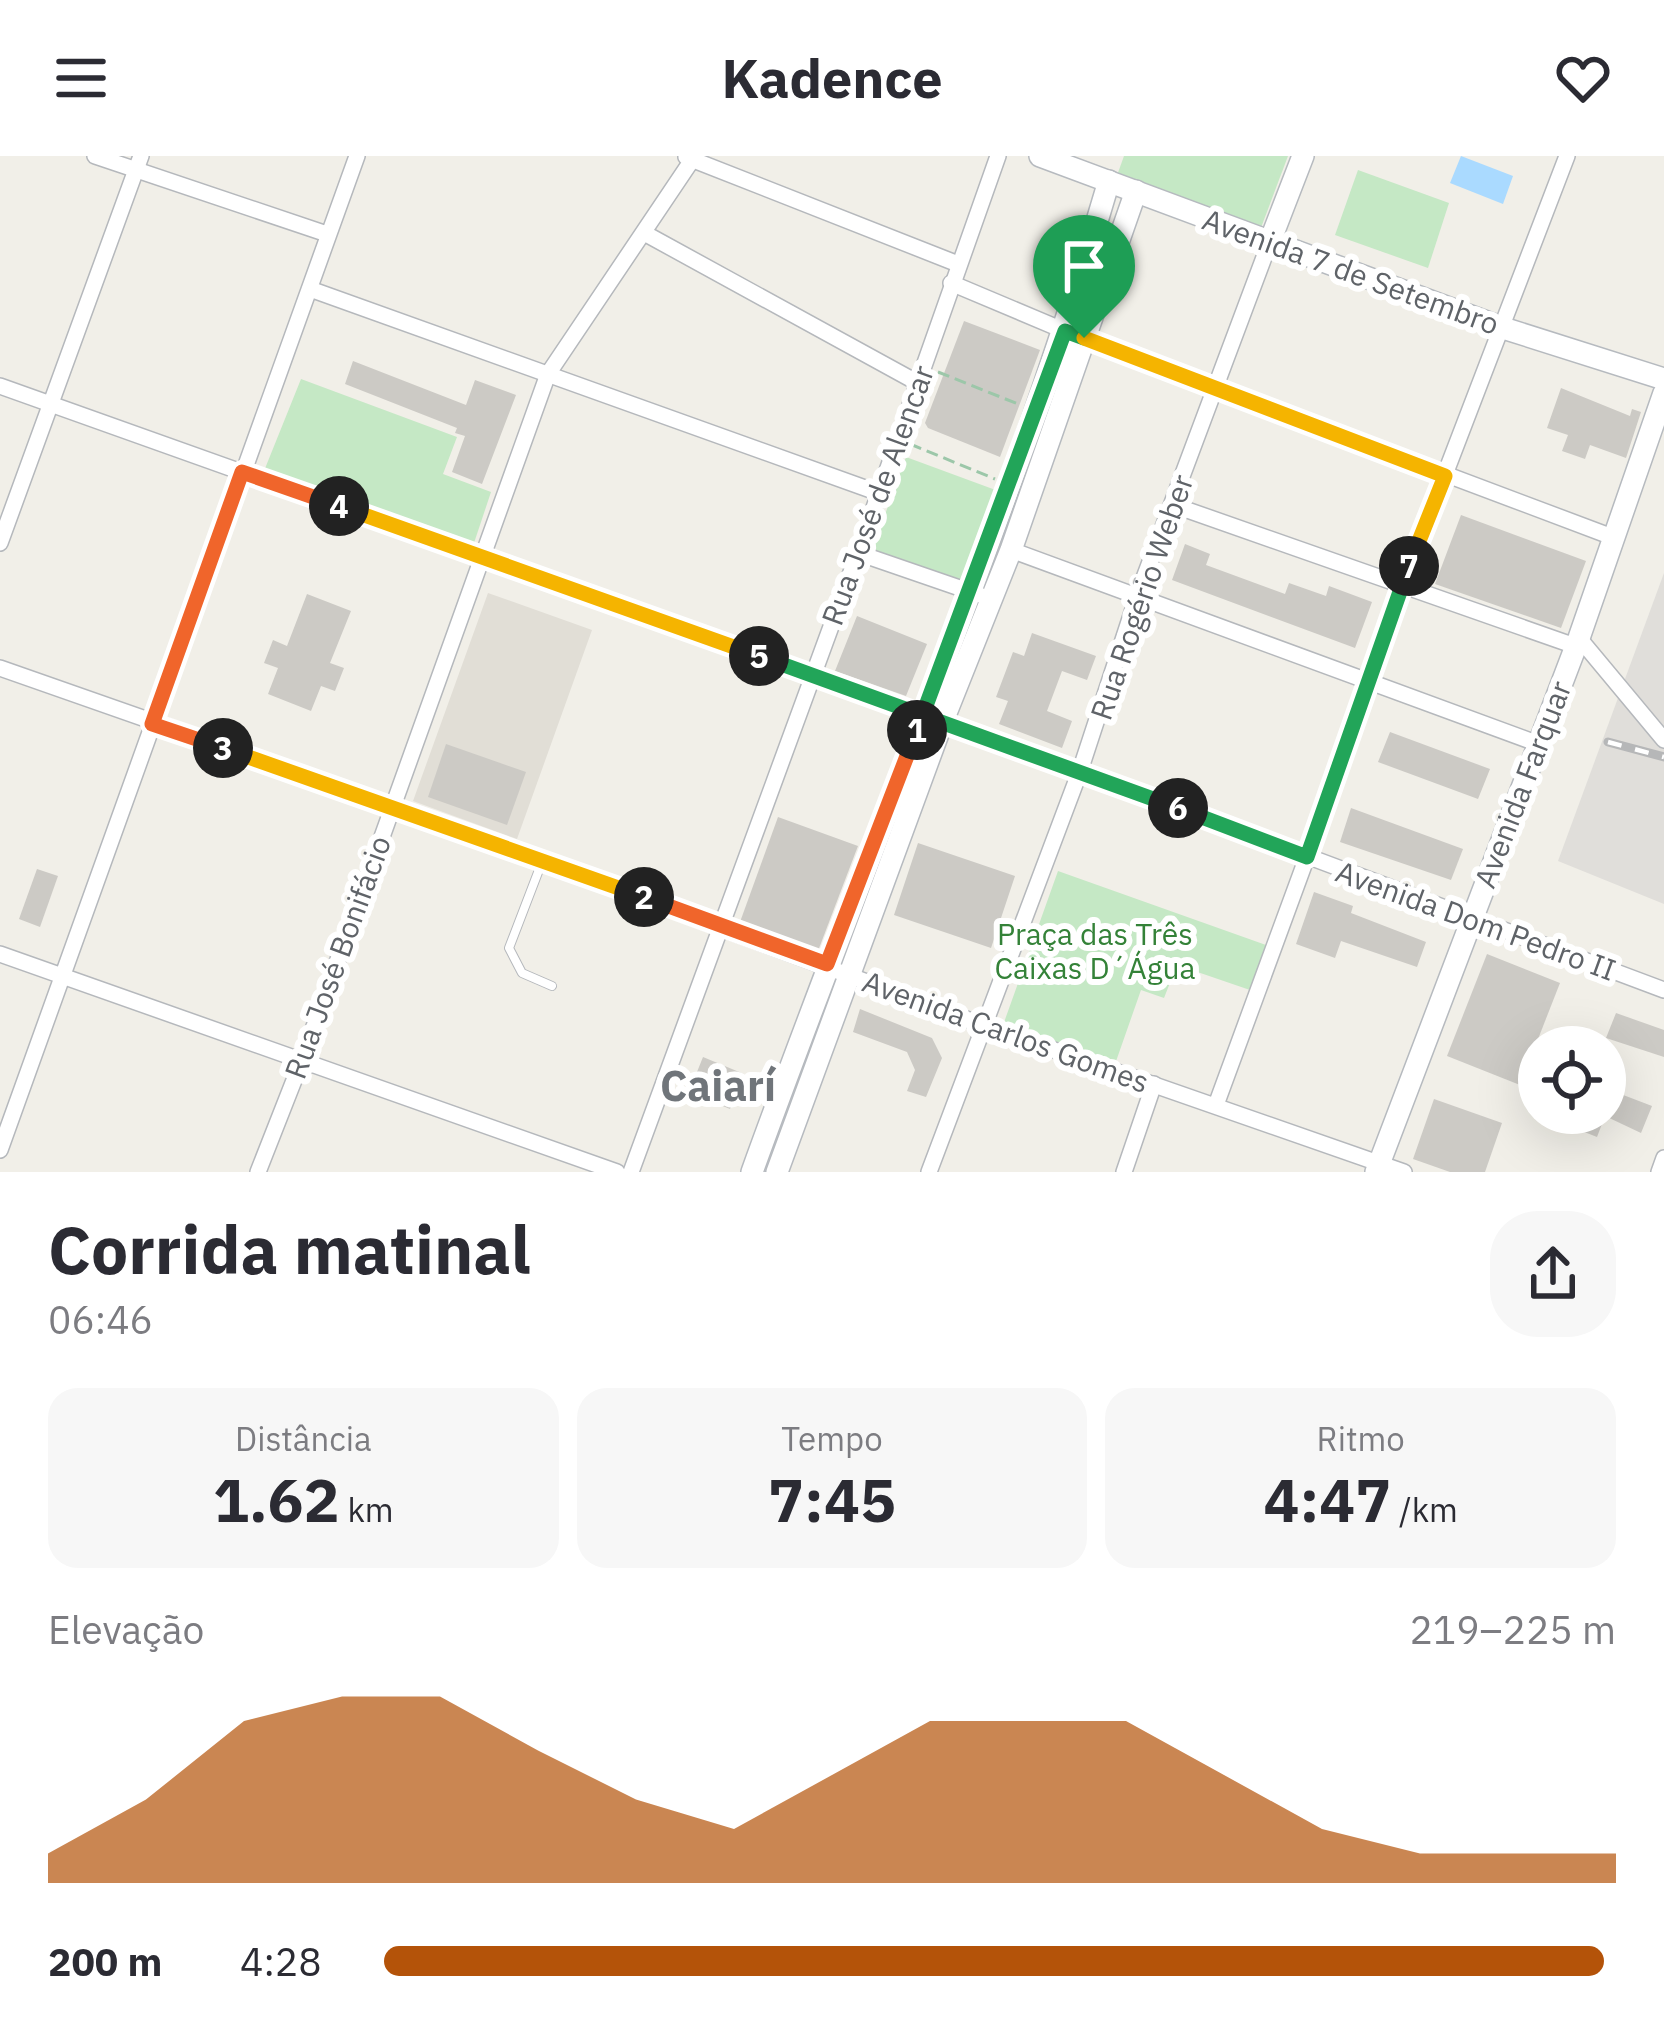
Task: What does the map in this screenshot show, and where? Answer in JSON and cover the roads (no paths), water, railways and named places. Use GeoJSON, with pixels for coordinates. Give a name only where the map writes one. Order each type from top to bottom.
{"type":"FeatureCollection","features":[{"type":"Feature","properties":{"kind":"street"},"geometry":{"type":"LineString","coordinates":[[95,156],[139,163],[327,234]]}},
{"type":"Feature","properties":{"kind":"street"},"geometry":{"type":"LineString","coordinates":[[0,1150],[357,156]]}},
{"type":"Feature","properties":{"kind":"street","name":"Rua José de Alencar"},"geometry":{"type":"LineString","coordinates":[[631,1172],[998,156]]}},
{"type":"Feature","properties":{"kind":"street","name":"Avenida 7 de Setembro"},"geometry":{"type":"LineString","coordinates":[[1040,156],[1503,328],[1664,379]]}},
{"type":"Feature","properties":{"kind":"street","name":"Rua Rogério Weber"},"geometry":{"type":"LineString","coordinates":[[929,1172],[1081,772],[1138,594],[1303,156]]}},
{"type":"Feature","properties":{"kind":"street"},"geometry":{"type":"LineString","coordinates":[[1216,1105],[1367,678],[1567,156]]}},
{"type":"Feature","properties":{"kind":"street"},"geometry":{"type":"LineString","coordinates":[[688,158],[958,264]]}},
{"type":"Feature","properties":{"kind":"street","name":"Rua José Bonifácio"},"geometry":{"type":"LineString","coordinates":[[258,1172],[548,374],[646,234],[688,158]]}},
{"type":"Feature","properties":{"kind":"street"},"geometry":{"type":"LineString","coordinates":[[0,543],[139,163]]}},
{"type":"Feature","properties":{"kind":"street"},"geometry":{"type":"LineString","coordinates":[[981,596],[1011,550],[1074,334],[1109,181]]}},
{"type":"Feature","properties":{"kind":"street"},"geometry":{"type":"LineString","coordinates":[[752,1172],[827,964],[981,596],[1010,485],[1036,411],[1136,191]]}},
{"type":"Feature","properties":{"kind":"street"},"geometry":{"type":"LineString","coordinates":[[646,234],[918,383]]}},
{"type":"Feature","properties":{"kind":"street"},"geometry":{"type":"LineString","coordinates":[[951,283],[1615,538]]}},
{"type":"Feature","properties":{"kind":"street"},"geometry":{"type":"LineString","coordinates":[[310,289],[879,493]]}},
{"type":"Feature","properties":{"kind":"street","name":"Avenida Dom Pedro II"},"geometry":{"type":"LineString","coordinates":[[0,386],[1081,772],[1664,990]]}},
{"type":"Feature","properties":{"kind":"street","name":"Avenida Farquar"},"geometry":{"type":"LineString","coordinates":[[1377,1167],[1577,642],[1664,394]]}},
{"type":"Feature","properties":{"kind":"street"},"geometry":{"type":"LineString","coordinates":[[1173,505],[1577,642],[1663,737]]}},
{"type":"Feature","properties":{"kind":"street"},"geometry":{"type":"LineString","coordinates":[[1011,550],[1536,743]]}},
{"type":"Feature","properties":{"kind":"street"},"geometry":{"type":"LineString","coordinates":[[858,554],[981,596]]}},
{"type":"Feature","properties":{"kind":"street","name":"Avenida Carlos Gomes"},"geometry":{"type":"LineString","coordinates":[[0,668],[391,805],[1377,1167],[1404,1172]]}},
{"type":"Feature","properties":{"kind":"street"},"geometry":{"type":"LineString","coordinates":[[777,1172],[852,976],[932,719]]}},
{"type":"Feature","properties":{"kind":"street"},"geometry":{"type":"LineString","coordinates":[[0,954],[617,1172]]}},
{"type":"Feature","properties":{"kind":"street"},"geometry":{"type":"LineString","coordinates":[[1124,1172],[1154,1084]]}},
{"type":"Feature","properties":{"kind":"street"},"geometry":{"type":"LineString","coordinates":[[1659,1172],[1664,1158]]}},
{"type":"Feature","properties":{"kind":"lane"},"geometry":{"type":"LineString","coordinates":[[542,860],[509,948],[522,973],[552,986]]}},
{"type":"Feature","properties":{"kind":"water"},"geometry":{"type":"Polygon","coordinates":[[[1461,156],[1513,176],[1503,204],[1450,183],[1461,156]]]}},
{"type":"Feature","properties":{"kind":"railway"},"geometry":{"type":"LineString","coordinates":[[1608,742],[1664,757]]}},
{"type":"Feature","properties":{"kind":"district","name":"Caiarí"},"geometry":{"type":"Point","coordinates":[718,1085]}},
{"type":"Feature","properties":{"kind":"park label","name":"Praça das Três Caixas D´Água"},"geometry":{"type":"Point","coordinates":[1095,950]}}]}
